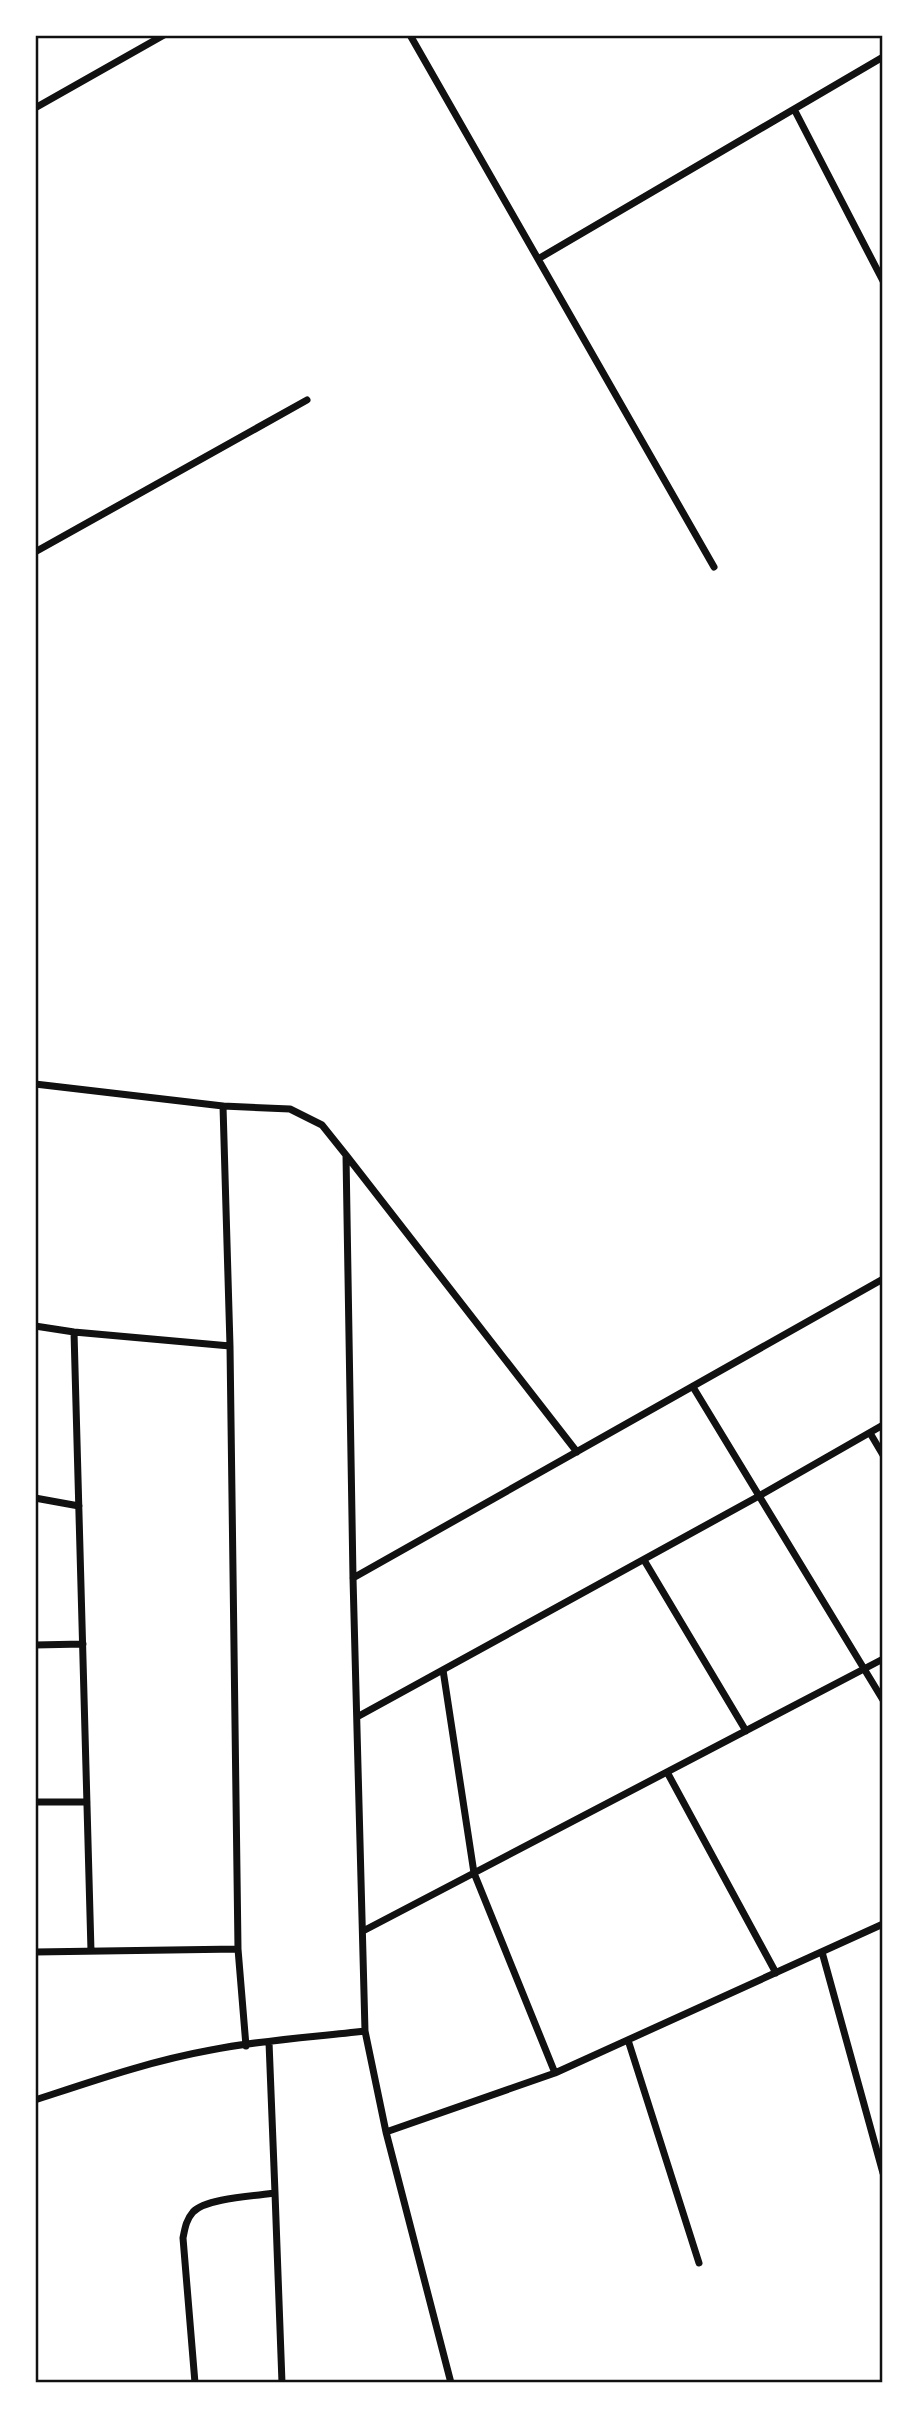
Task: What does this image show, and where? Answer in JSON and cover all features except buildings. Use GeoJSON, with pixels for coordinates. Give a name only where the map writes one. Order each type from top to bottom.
{"type":"FeatureCollection","features":[{"type":"Feature","properties":{"kind":"street"},"geometry":{"type":"LineString","coordinates":[[35,108],[164,35]]}},
{"type":"Feature","properties":{"kind":"street"},"geometry":{"type":"LineString","coordinates":[[410,35],[715,567]]}},
{"type":"Feature","properties":{"kind":"street"},"geometry":{"type":"LineString","coordinates":[[538,259],[883,57]]}},
{"type":"Feature","properties":{"kind":"street"},"geometry":{"type":"LineString","coordinates":[[794,109],[883,281]]}},
{"type":"Feature","properties":{"kind":"street"},"geometry":{"type":"LineString","coordinates":[[35,552],[307,400]]}},
{"type":"Feature","properties":{"kind":"street"},"geometry":{"type":"LineString","coordinates":[[35,1084],[223,1106],[290,1109],[322,1125],[577,1452]]}},
{"type":"Feature","properties":{"kind":"street"},"geometry":{"type":"LineString","coordinates":[[223,1106],[230,1346],[238,1949],[246,2046]]}},
{"type":"Feature","properties":{"kind":"street"},"geometry":{"type":"LineString","coordinates":[[346,1155],[353,1578],[365,2031],[386,2132],[450,2383]]}},
{"type":"Feature","properties":{"kind":"street"},"geometry":{"type":"LineString","coordinates":[[353,1578],[883,1279]]}},
{"type":"Feature","properties":{"kind":"street"},"geometry":{"type":"LineString","coordinates":[[35,1326],[230,1346]]}},
{"type":"Feature","properties":{"kind":"street"},"geometry":{"type":"LineString","coordinates":[[74,1332],[91,1951]]}},
{"type":"Feature","properties":{"kind":"street"},"geometry":{"type":"LineString","coordinates":[[693,1387],[883,1700]]}},
{"type":"Feature","properties":{"kind":"street"},"geometry":{"type":"LineString","coordinates":[[357,1717],[760,1496],[883,1425]]}},
{"type":"Feature","properties":{"kind":"street"},"geometry":{"type":"LineString","coordinates":[[870,1433],[883,1455]]}},
{"type":"Feature","properties":{"kind":"street"},"geometry":{"type":"LineString","coordinates":[[35,1498],[79,1506]]}},
{"type":"Feature","properties":{"kind":"street"},"geometry":{"type":"LineString","coordinates":[[644,1560],[746,1731]]}},
{"type":"Feature","properties":{"kind":"street"},"geometry":{"type":"LineString","coordinates":[[35,1645],[83,1644]]}},
{"type":"Feature","properties":{"kind":"street"},"geometry":{"type":"LineString","coordinates":[[363,1931],[883,1659]]}},
{"type":"Feature","properties":{"kind":"street"},"geometry":{"type":"LineString","coordinates":[[443,1670],[474,1873],[555,2073]]}},
{"type":"Feature","properties":{"kind":"street"},"geometry":{"type":"LineString","coordinates":[[667,1772],[776,1973]]}},
{"type":"Feature","properties":{"kind":"street"},"geometry":{"type":"LineString","coordinates":[[35,1802],[87,1802]]}},
{"type":"Feature","properties":{"kind":"street"},"geometry":{"type":"LineString","coordinates":[[386,2132],[555,2073],[883,1924]]}},
{"type":"Feature","properties":{"kind":"street"},"geometry":{"type":"LineString","coordinates":[[35,1952],[238,1949]]}},
{"type":"Feature","properties":{"kind":"street"},"geometry":{"type":"LineString","coordinates":[[822,1952],[883,2173]]}},
{"type":"Feature","properties":{"kind":"street"},"geometry":{"type":"LineString","coordinates":[[35,2100],[141,2066],[214,2049],[365,2031]]}},
{"type":"Feature","properties":{"kind":"street"},"geometry":{"type":"LineString","coordinates":[[628,2040],[699,2263]]}},
{"type":"Feature","properties":{"kind":"street"},"geometry":{"type":"LineString","coordinates":[[269,2042],[282,2383]]}},
{"type":"Feature","properties":{"kind":"street"},"geometry":{"type":"LineString","coordinates":[[195,2383],[183,2238],[187,2221],[196,2209],[214,2203],[275,2193]]}}]}
